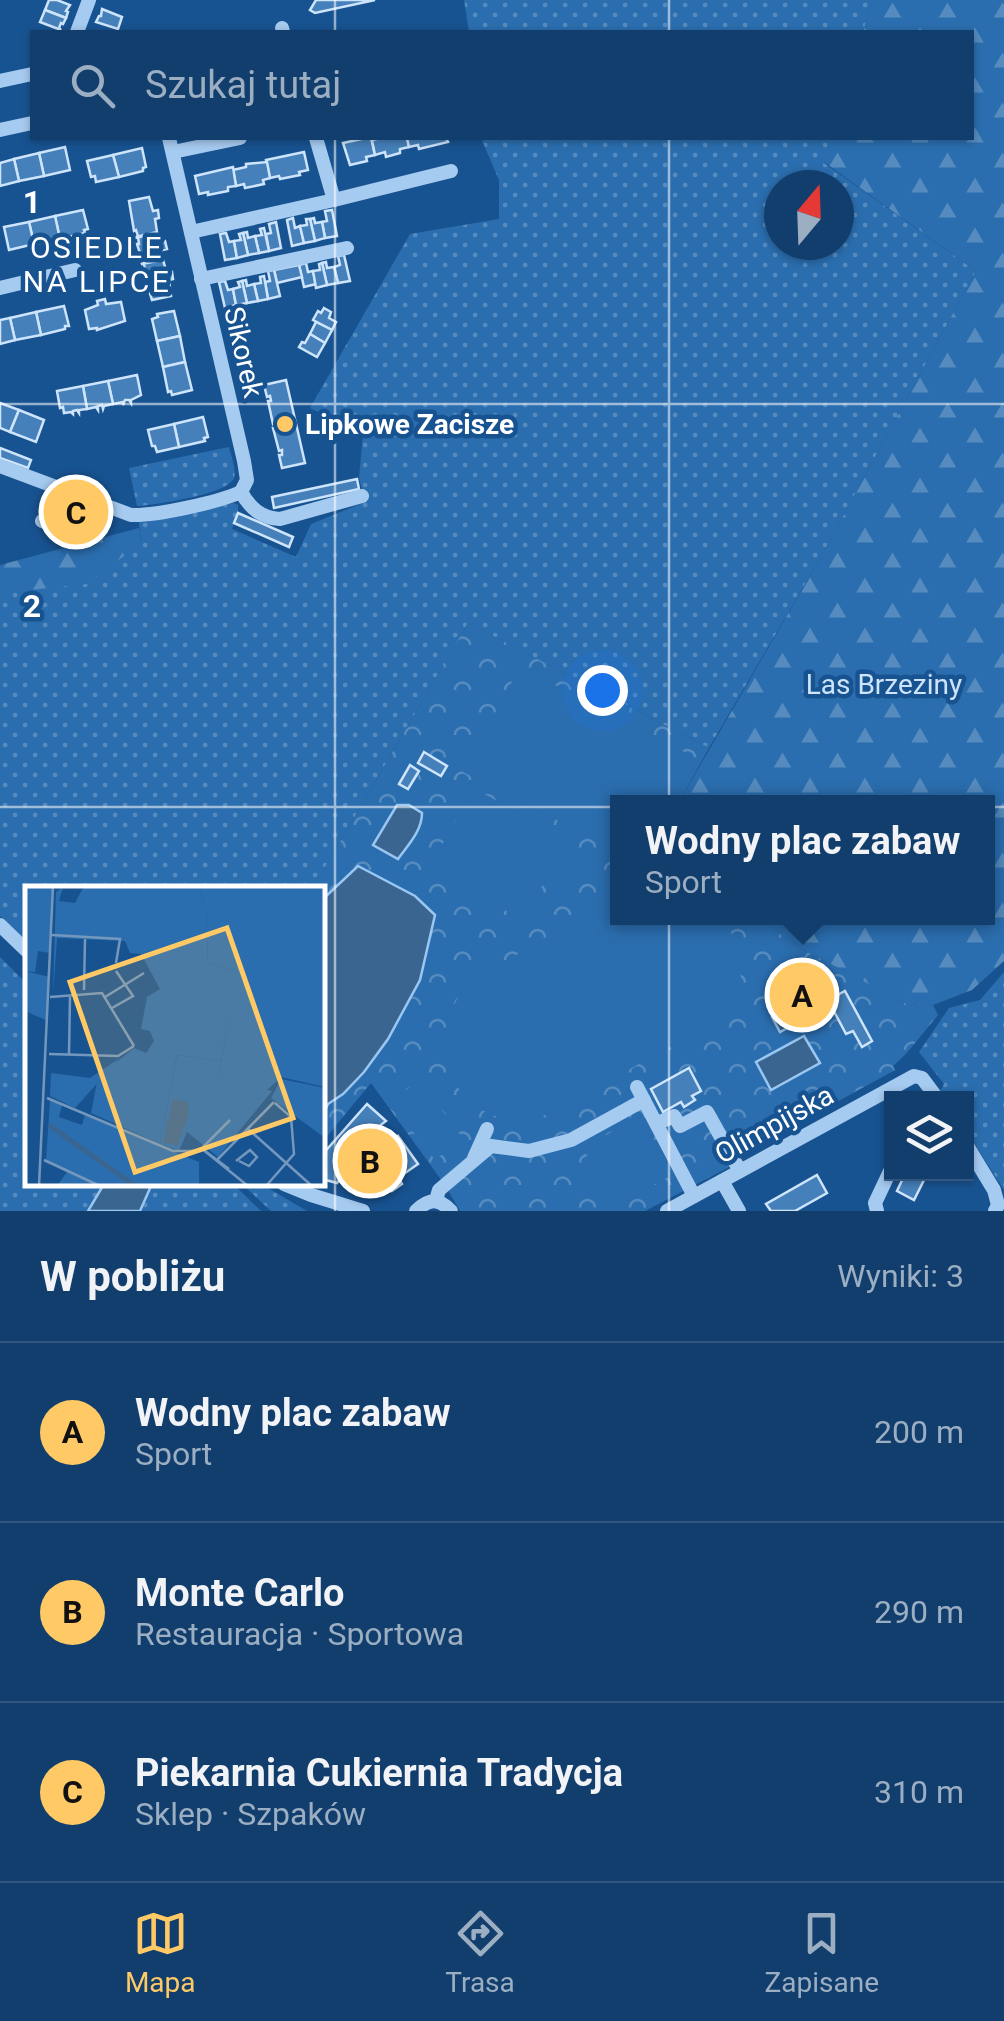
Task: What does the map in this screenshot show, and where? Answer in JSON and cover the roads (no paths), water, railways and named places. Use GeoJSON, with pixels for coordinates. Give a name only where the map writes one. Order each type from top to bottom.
{"type":"FeatureCollection","features":[{"type":"Feature","properties":{"kind":"street"},"geometry":{"type":"LineString","coordinates":[[78,30],[89,0]]}},
{"type":"Feature","properties":{"kind":"street"},"geometry":{"type":"LineString","coordinates":[[0,80],[30,74]]}},
{"type":"Feature","properties":{"kind":"street"},"geometry":{"type":"LineString","coordinates":[[0,130],[30,123]]}},
{"type":"Feature","properties":{"kind":"street"},"geometry":{"type":"LineString","coordinates":[[171,145],[220,140]]}},
{"type":"Feature","properties":{"kind":"street"},"geometry":{"type":"LineString","coordinates":[[317,140],[334,200]]}},
{"type":"Feature","properties":{"kind":"street","name":"Sikorek"},"geometry":{"type":"LineString","coordinates":[[171,145],[244,461],[247,480],[240,492]]}},
{"type":"Feature","properties":{"kind":"street"},"geometry":{"type":"LineString","coordinates":[[191,232],[452,171]]}},
{"type":"Feature","properties":{"kind":"street","name":"Sikorek"},"geometry":{"type":"LineString","coordinates":[[202,280],[347,248]]}},
{"type":"Feature","properties":{"kind":"street"},"geometry":{"type":"LineString","coordinates":[[0,288],[75,270]]}},
{"type":"Feature","properties":{"kind":"street"},"geometry":{"type":"LineString","coordinates":[[0,466],[140,516],[228,498],[240,492],[254,510],[272,518],[362,496]]}},
{"type":"Feature","properties":{"kind":"street"},"geometry":{"type":"LineString","coordinates":[[42,521],[80,533],[88,526],[97,503]]}},
{"type":"Feature","properties":{"kind":"street"},"geometry":{"type":"LineString","coordinates":[[0,925],[25,949]]}},
{"type":"Feature","properties":{"kind":"street","name":"Olimpijska"},"geometry":{"type":"LineString","coordinates":[[888,1091],[918,1076],[928,1091]]}},
{"type":"Feature","properties":{"kind":"street"},"geometry":{"type":"LineString","coordinates":[[436,1200],[439,1190],[492,1146],[528,1152],[571,1140],[640,1093],[694,1196]]}},
{"type":"Feature","properties":{"kind":"street","name":"Olimpijska"},"geometry":{"type":"LineString","coordinates":[[667,1211],[884,1093]]}},
{"type":"Feature","properties":{"kind":"street"},"geometry":{"type":"LineString","coordinates":[[658,1124],[674,1116],[680,1126],[707,1112],[740,1171]]}},
{"type":"Feature","properties":{"kind":"street"},"geometry":{"type":"LineString","coordinates":[[471,1163],[487,1129]]}},
{"type":"Feature","properties":{"kind":"street"},"geometry":{"type":"LineString","coordinates":[[974,1157],[994,1190],[998,1204],[995,1211]]}},
{"type":"Feature","properties":{"kind":"street"},"geometry":{"type":"LineString","coordinates":[[722,1181],[739,1211]]}},
{"type":"Feature","properties":{"kind":"street"},"geometry":{"type":"LineString","coordinates":[[877,1211],[876,1203],[886,1181]]}},
{"type":"Feature","properties":{"kind":"street"},"geometry":{"type":"LineString","coordinates":[[289,1186],[363,1211]]}},
{"type":"Feature","properties":{"kind":"street"},"geometry":{"type":"LineString","coordinates":[[416,1211],[436,1200],[451,1211]]}},
{"type":"Feature","properties":{"kind":"place","name":"Lipkowe Zacisze"},"geometry":{"type":"Point","coordinates":[285,424]}},
{"type":"Feature","properties":{"kind":"place","name":"Piekarnia Cukiernia Tradycja"},"geometry":{"type":"Point","coordinates":[76,512]}},
{"type":"Feature","properties":{"kind":"place","name":"Wodny plac zabaw"},"geometry":{"type":"Point","coordinates":[802,995]}},
{"type":"Feature","properties":{"kind":"place","name":"Monte Carlo"},"geometry":{"type":"Point","coordinates":[370,1161]}},
{"type":"Feature","properties":{"kind":"district","name":"OSIEDLE NA LIPCE"},"geometry":{"type":"Point","coordinates":[97,265]}},
{"type":"Feature","properties":{"kind":"park label","name":"Las Brzeziny"},"geometry":{"type":"Point","coordinates":[884,684]}}]}
